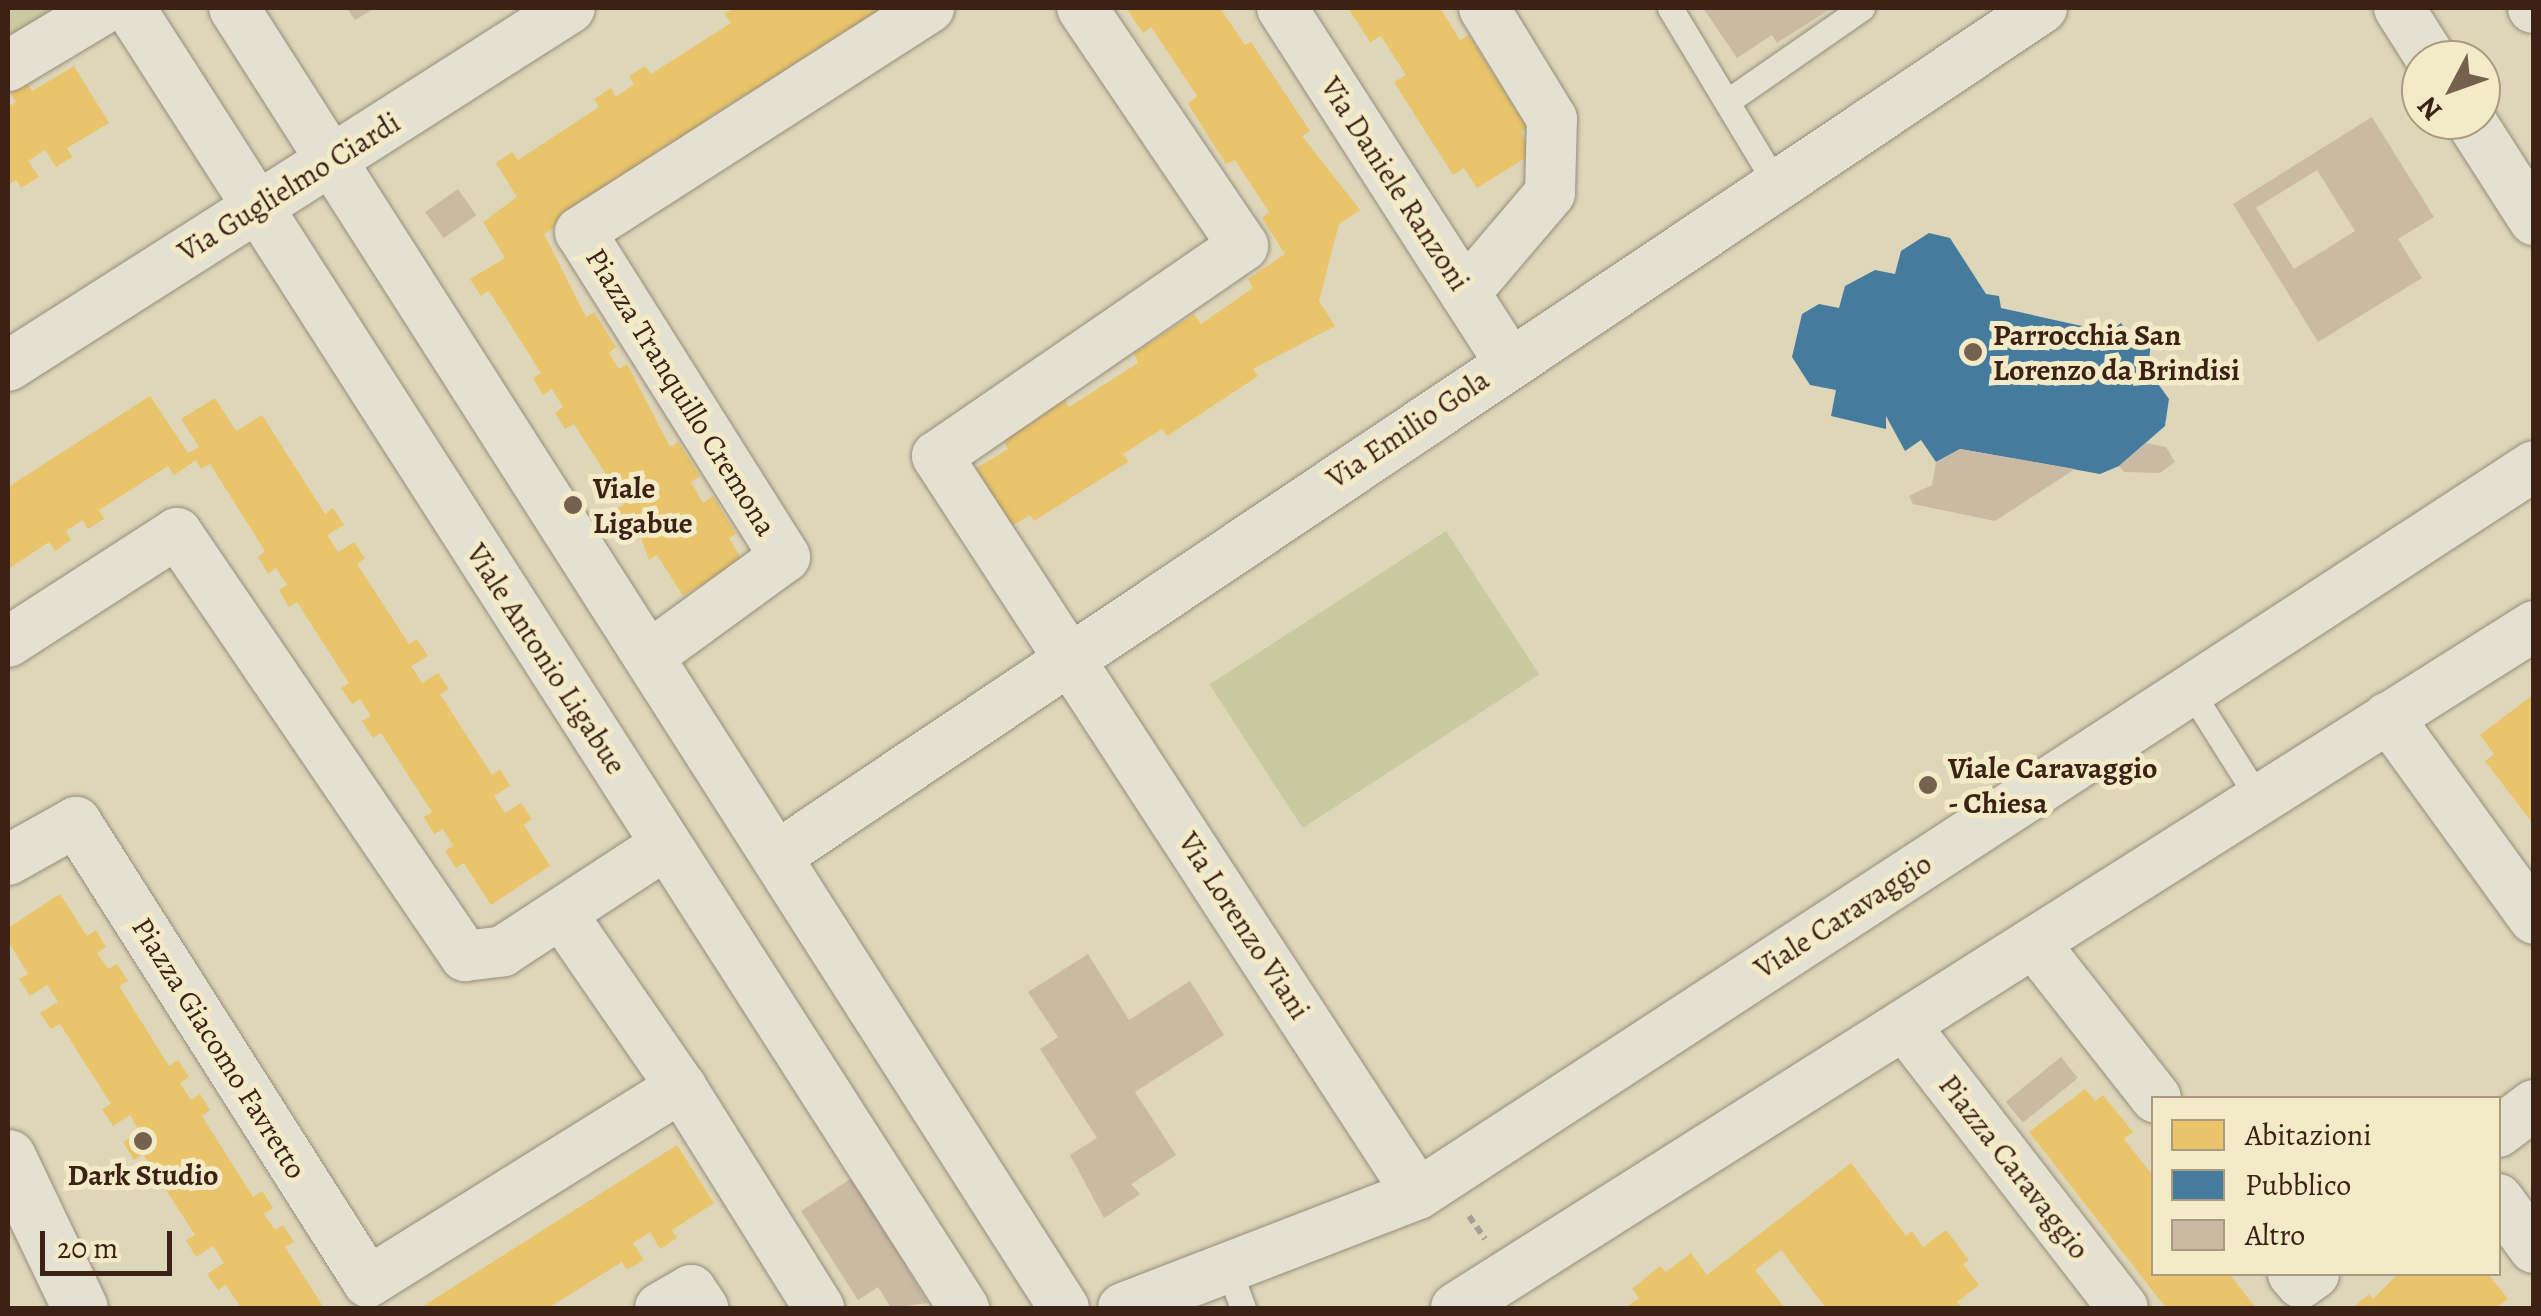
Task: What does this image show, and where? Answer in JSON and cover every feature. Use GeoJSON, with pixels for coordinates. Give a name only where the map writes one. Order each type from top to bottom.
{"type":"FeatureCollection","features":[{"type":"Feature","properties":{"kind":"street"},"geometry":{"type":"LineString","coordinates":[[8,66],[105,8]]}},
{"type":"Feature","properties":{"kind":"street","name":"Viale Antonio Ligabue"},"geometry":{"type":"LineString","coordinates":[[130,8],[964,1308]]}},
{"type":"Feature","properties":{"kind":"street"},"geometry":{"type":"LineString","coordinates":[[234,8],[1064,1308]]}},
{"type":"Feature","properties":{"kind":"street","name":"Via Guglielmo Ciardi"},"geometry":{"type":"LineString","coordinates":[[8,366],[255,207],[334,162],[570,8]]}},
{"type":"Feature","properties":{"kind":"street","name":"Piazza Tranquillo Cremona"},"geometry":{"type":"LineString","coordinates":[[648,656],[785,557],[580,232],[929,8]]}},
{"type":"Feature","properties":{"kind":"street"},"geometry":{"type":"LineString","coordinates":[[1068,659],[937,456],[1242,246],[1082,8]]}},
{"type":"Feature","properties":{"kind":"street","name":"Via Daniele Ranzoni"},"geometry":{"type":"LineString","coordinates":[[1282,8],[1508,361]]}},
{"type":"Feature","properties":{"kind":"street"},"geometry":{"type":"LineString","coordinates":[[1465,293],[1550,193],[1552,118],[1484,8]]}},
{"type":"Feature","properties":{"kind":"street","name":"Via Emilio Gola"},"geometry":{"type":"LineString","coordinates":[[777,856],[1508,361],[2042,8]]}},
{"type":"Feature","properties":{"kind":"street"},"geometry":{"type":"LineString","coordinates":[[2399,8],[2419,40]]}},
{"type":"Feature","properties":{"kind":"street"},"geometry":{"type":"LineString","coordinates":[[2485,140],[2527,196]]}},
{"type":"Feature","properties":{"kind":"street","name":"Viale Caravaggio"},"geometry":{"type":"LineString","coordinates":[[1123,1308],[1235,1288],[1440,1199],[2190,690],[2534,466]]}},
{"type":"Feature","properties":{"kind":"street"},"geometry":{"type":"LineString","coordinates":[[8,642],[176,533],[464,956],[503,951],[563,916],[666,845]]}},
{"type":"Feature","properties":{"kind":"street"},"geometry":{"type":"LineString","coordinates":[[1473,1306],[2534,626]]}},
{"type":"Feature","properties":{"kind":"street","name":"Via Lorenzo Viani"},"geometry":{"type":"LineString","coordinates":[[1068,659],[1440,1199]]}},
{"type":"Feature","properties":{"kind":"street"},"geometry":{"type":"LineString","coordinates":[[2388,718],[2534,920]]}},
{"type":"Feature","properties":{"kind":"street","name":"Piazza Giacomo Favretto"},"geometry":{"type":"LineString","coordinates":[[8,860],[76,822],[368,1282],[681,1087]]}},
{"type":"Feature","properties":{"kind":"street"},"geometry":{"type":"LineString","coordinates":[[563,916],[681,1087],[820,1308]]}},
{"type":"Feature","properties":{"kind":"street"},"geometry":{"type":"LineString","coordinates":[[2034,943],[2154,1096]]}},
{"type":"Feature","properties":{"kind":"street","name":"Piazza Caravaggio"},"geometry":{"type":"LineString","coordinates":[[1905,1026],[2122,1308]]}},
{"type":"Feature","properties":{"kind":"street"},"geometry":{"type":"LineString","coordinates":[[2501,1130],[2534,1105]]}},
{"type":"Feature","properties":{"kind":"street"},"geometry":{"type":"LineString","coordinates":[[8,1157],[80,1308]]}},
{"type":"Feature","properties":{"kind":"street"},"geometry":{"type":"LineString","coordinates":[[2501,1203],[2534,1248]]}},
{"type":"Feature","properties":{"kind":"street"},"geometry":{"type":"LineString","coordinates":[[660,1308],[692,1290],[703,1308]]}},
{"type":"Feature","properties":{"kind":"lane"},"geometry":{"type":"LineString","coordinates":[[1670,8],[1776,184]]}},
{"type":"Feature","properties":{"kind":"lane"},"geometry":{"type":"LineString","coordinates":[[1728,102],[1862,8]]}},
{"type":"Feature","properties":{"kind":"lane"},"geometry":{"type":"LineString","coordinates":[[2190,690],[2259,799]]}},
{"type":"Feature","properties":{"kind":"path"},"geometry":{"type":"LineString","coordinates":[[1440,1199],[1485,1240]]}},
{"type":"Feature","properties":{"kind":"green space"},"geometry":{"type":"Polygon","coordinates":[[[8,8],[59,8],[8,38],[8,8]]]}},
{"type":"Feature","properties":{"kind":"green space"},"geometry":{"type":"Polygon","coordinates":[[[1446,531],[1539,674],[1303,828],[1209,685],[1446,531]]]}},
{"type":"Feature","properties":{"kind":"building: Abitazioni"},"geometry":{"type":"Polygon","coordinates":[[[735,8],[896,8],[840,34],[844,41],[806,65],[802,59],[788,68],[792,76],[752,100],[748,93],[708,118],[713,127],[674,150],[670,143],[655,152],[659,161],[578,203],[582,210],[544,234],[586,317],[594,312],[616,347],[609,353],[619,369],[627,364],[670,447],[678,442],[700,476],[691,482],[703,503],[713,496],[736,534],[729,538],[742,560],[683,596],[657,555],[649,560],[635,521],[627,526],[616,509],[625,504],[574,424],[565,429],[555,413],[563,407],[552,389],[543,395],[533,378],[541,373],[489,291],[481,296],[470,279],[505,258],[483,222],[517,197],[496,163],[512,152],[518,160],[599,107],[594,99],[611,88],[616,97],[634,84],[629,76],[645,66],[651,74],[731,23],[724,14],[735,8]]]}},
{"type":"Feature","properties":{"kind":"building: Abitazioni"},"geometry":{"type":"Polygon","coordinates":[[[1126,8],[1220,8],[1245,45],[1251,42],[1310,131],[1302,136],[1360,210],[1339,224],[1319,301],[1335,326],[1253,369],[1258,376],[1167,436],[1162,429],[1123,454],[1128,462],[1034,521],[1030,515],[1010,527],[973,470],[1008,449],[1002,437],[1064,399],[1069,407],[1138,363],[1134,353],[1194,314],[1201,324],[1253,288],[1248,279],[1285,254],[1262,218],[1269,212],[1235,160],[1226,164],[1188,104],[1197,96],[1151,27],[1143,33],[1126,8]]]}},
{"type":"Feature","properties":{"kind":"building: Abitazioni"},"geometry":{"type":"Polygon","coordinates":[[[1348,8],[1440,8],[1460,40],[1469,35],[1527,128],[1521,132],[1533,153],[1477,188],[1464,168],[1453,175],[1394,82],[1406,75],[1381,36],[1370,42],[1348,8]]]}},
{"type":"Feature","properties":{"kind":"building: Abitazioni"},"geometry":{"type":"Polygon","coordinates":[[[74,66],[109,123],[67,148],[72,157],[56,167],[45,150],[28,161],[39,177],[21,188],[16,180],[8,185],[8,107],[16,102],[10,93],[27,83],[32,91],[74,66]]]}},
{"type":"Feature","properties":{"kind":"building: Abitazioni"},"geometry":{"type":"Polygon","coordinates":[[[150,396],[188,453],[199,447],[181,419],[215,398],[236,431],[262,415],[325,514],[333,508],[344,525],[327,535],[338,552],[354,542],[365,558],[357,564],[409,644],[417,639],[428,656],[411,666],[422,683],[438,673],[449,689],[440,694],[492,775],[500,769],[510,786],[494,796],[505,813],[521,803],[532,819],[524,825],[550,866],[491,905],[464,863],[456,868],[445,851],[453,846],[443,829],[434,834],[424,817],[432,812],[381,733],[373,738],[362,721],[371,716],[360,699],[352,704],[341,688],[349,683],[297,602],[289,607],[279,590],[287,585],[276,568],[268,574],[258,557],[265,551],[210,464],[201,469],[196,460],[174,475],[168,466],[99,510],[104,519],[88,529],[83,520],[66,531],[71,540],[55,551],[49,542],[8,569],[8,487],[150,396]]]}},
{"type":"Feature","properties":{"kind":"building: Abitazioni"},"geometry":{"type":"Polygon","coordinates":[[[2534,694],[2534,825],[2485,761],[2494,754],[2480,735],[2534,694]]]}},
{"type":"Feature","properties":{"kind":"building: Abitazioni"},"geometry":{"type":"Polygon","coordinates":[[[60,894],[87,936],[96,930],[106,947],[97,953],[108,969],[117,964],[128,981],[119,986],[169,1066],[178,1060],[189,1077],[180,1083],[191,1100],[200,1094],[210,1110],[202,1116],[253,1197],[262,1191],[273,1208],[264,1214],[275,1230],[283,1225],[294,1242],[285,1247],[324,1308],[241,1308],[226,1285],[218,1290],[207,1274],[224,1263],[213,1246],[196,1257],[186,1240],[195,1235],[143,1154],[134,1160],[123,1142],[140,1132],[130,1115],[113,1126],[102,1109],[111,1104],[60,1024],[51,1029],[40,1013],[58,1002],[47,985],[30,996],[19,979],[28,974],[8,941],[8,928],[60,894]]]}},
{"type":"Feature","properties":{"kind":"building: Abitazioni"},"geometry":{"type":"Polygon","coordinates":[[[2085,1089],[2095,1101],[2103,1095],[2133,1132],[2124,1139],[2151,1173],[2151,1276],[2231,1276],[2256,1308],[2166,1308],[2029,1132],[2085,1089]]]}},
{"type":"Feature","properties":{"kind":"building: Abitazioni"},"geometry":{"type":"Polygon","coordinates":[[[677,1145],[714,1203],[672,1230],[677,1238],[660,1249],[650,1232],[633,1243],[644,1260],[627,1270],[622,1262],[548,1308],[420,1308],[677,1145]]]}},
{"type":"Feature","properties":{"kind":"building: Abitazioni"},"geometry":{"type":"Polygon","coordinates":[[[1851,1163],[1906,1236],[1912,1231],[1923,1247],[1946,1230],[1969,1260],[1963,1264],[1979,1285],[1957,1302],[1963,1308],[1826,1308],[1781,1250],[1755,1270],[1785,1308],[1625,1308],[1639,1298],[1632,1289],[1660,1266],[1666,1272],[1691,1253],[1707,1275],[1851,1163]]]}},
{"type":"Feature","properties":{"kind":"building: Abitazioni"},"geometry":{"type":"Polygon","coordinates":[[[2396,1276],[2490,1276],[2508,1299],[2496,1308],[2352,1308],[2369,1294],[2373,1299],[2396,1276]]]}},
{"type":"Feature","properties":{"kind":"building: Pubblico","name":"Parrocchia San Lorenzo da Brindisi"},"geometry":{"type":"Polygon","coordinates":[[[1929,233],[1950,238],[1986,294],[1999,296],[2001,308],[2109,332],[2121,323],[2130,337],[2151,342],[2148,370],[2169,399],[2165,426],[2119,466],[2100,474],[1960,449],[1936,462],[1921,440],[1905,451],[1886,416],[1886,429],[1831,416],[1836,390],[1810,385],[1792,357],[1802,314],[1819,304],[1839,308],[1845,286],[1875,270],[1895,274],[1901,251],[1929,233]]]}},
{"type":"Feature","properties":{"kind":"building: Altro"},"geometry":{"type":"Polygon","coordinates":[[[347,8],[375,8],[355,20],[347,8]]]}},
{"type":"Feature","properties":{"kind":"building: Altro"},"geometry":{"type":"Polygon","coordinates":[[[1703,8],[1832,8],[1777,43],[1772,35],[1737,58],[1703,8]]]}},
{"type":"Feature","properties":{"kind":"building: Altro"},"geometry":{"type":"Polygon","coordinates":[[[2372,117],[2434,217],[2398,239],[2422,278],[2318,342],[2233,204],[2372,117]],[[2317,170],[2256,208],[2294,269],[2355,231],[2317,170]]]}},
{"type":"Feature","properties":{"kind":"building: Altro"},"geometry":{"type":"Polygon","coordinates":[[[458,189],[476,215],[444,238],[425,212],[458,189]]]}},
{"type":"Feature","properties":{"kind":"building: Altro"},"geometry":{"type":"Polygon","coordinates":[[[2146,443],[2166,447],[2175,462],[2160,473],[2124,472],[2119,466],[2146,443]]]}},
{"type":"Feature","properties":{"kind":"building: Altro"},"geometry":{"type":"Polygon","coordinates":[[[1960,449],[2075,469],[1995,521],[1913,504],[1909,496],[1932,485],[1936,462],[1960,449]]]}},
{"type":"Feature","properties":{"kind":"building: Altro"},"geometry":{"type":"Polygon","coordinates":[[[1088,954],[1129,1020],[1190,981],[1224,1035],[1135,1092],[1176,1155],[1131,1184],[1140,1194],[1104,1218],[1070,1155],[1097,1138],[1040,1049],[1058,1037],[1028,992],[1088,954]]]}},
{"type":"Feature","properties":{"kind":"building: Altro"},"geometry":{"type":"Polygon","coordinates":[[[2061,1057],[2078,1078],[2023,1123],[2006,1102],[2061,1057]]]}},
{"type":"Feature","properties":{"kind":"building: Altro"},"geometry":{"type":"Polygon","coordinates":[[[855,1176],[911,1265],[907,1268],[928,1303],[891,1308],[878,1287],[858,1300],[801,1211],[855,1176]]]}},
{"type":"Feature","properties":{"kind":"place","name":"Parrocchia San Lorenzo da Brindisi"},"geometry":{"type":"Point","coordinates":[1973,352]}},
{"type":"Feature","properties":{"kind":"place","name":"Viale Ligabue"},"geometry":{"type":"Point","coordinates":[573,505]}},
{"type":"Feature","properties":{"kind":"place","name":"Viale Caravaggio - Chiesa"},"geometry":{"type":"Point","coordinates":[1928,785]}},
{"type":"Feature","properties":{"kind":"place","name":"Dark Studio"},"geometry":{"type":"Point","coordinates":[143,1141]}}]}
